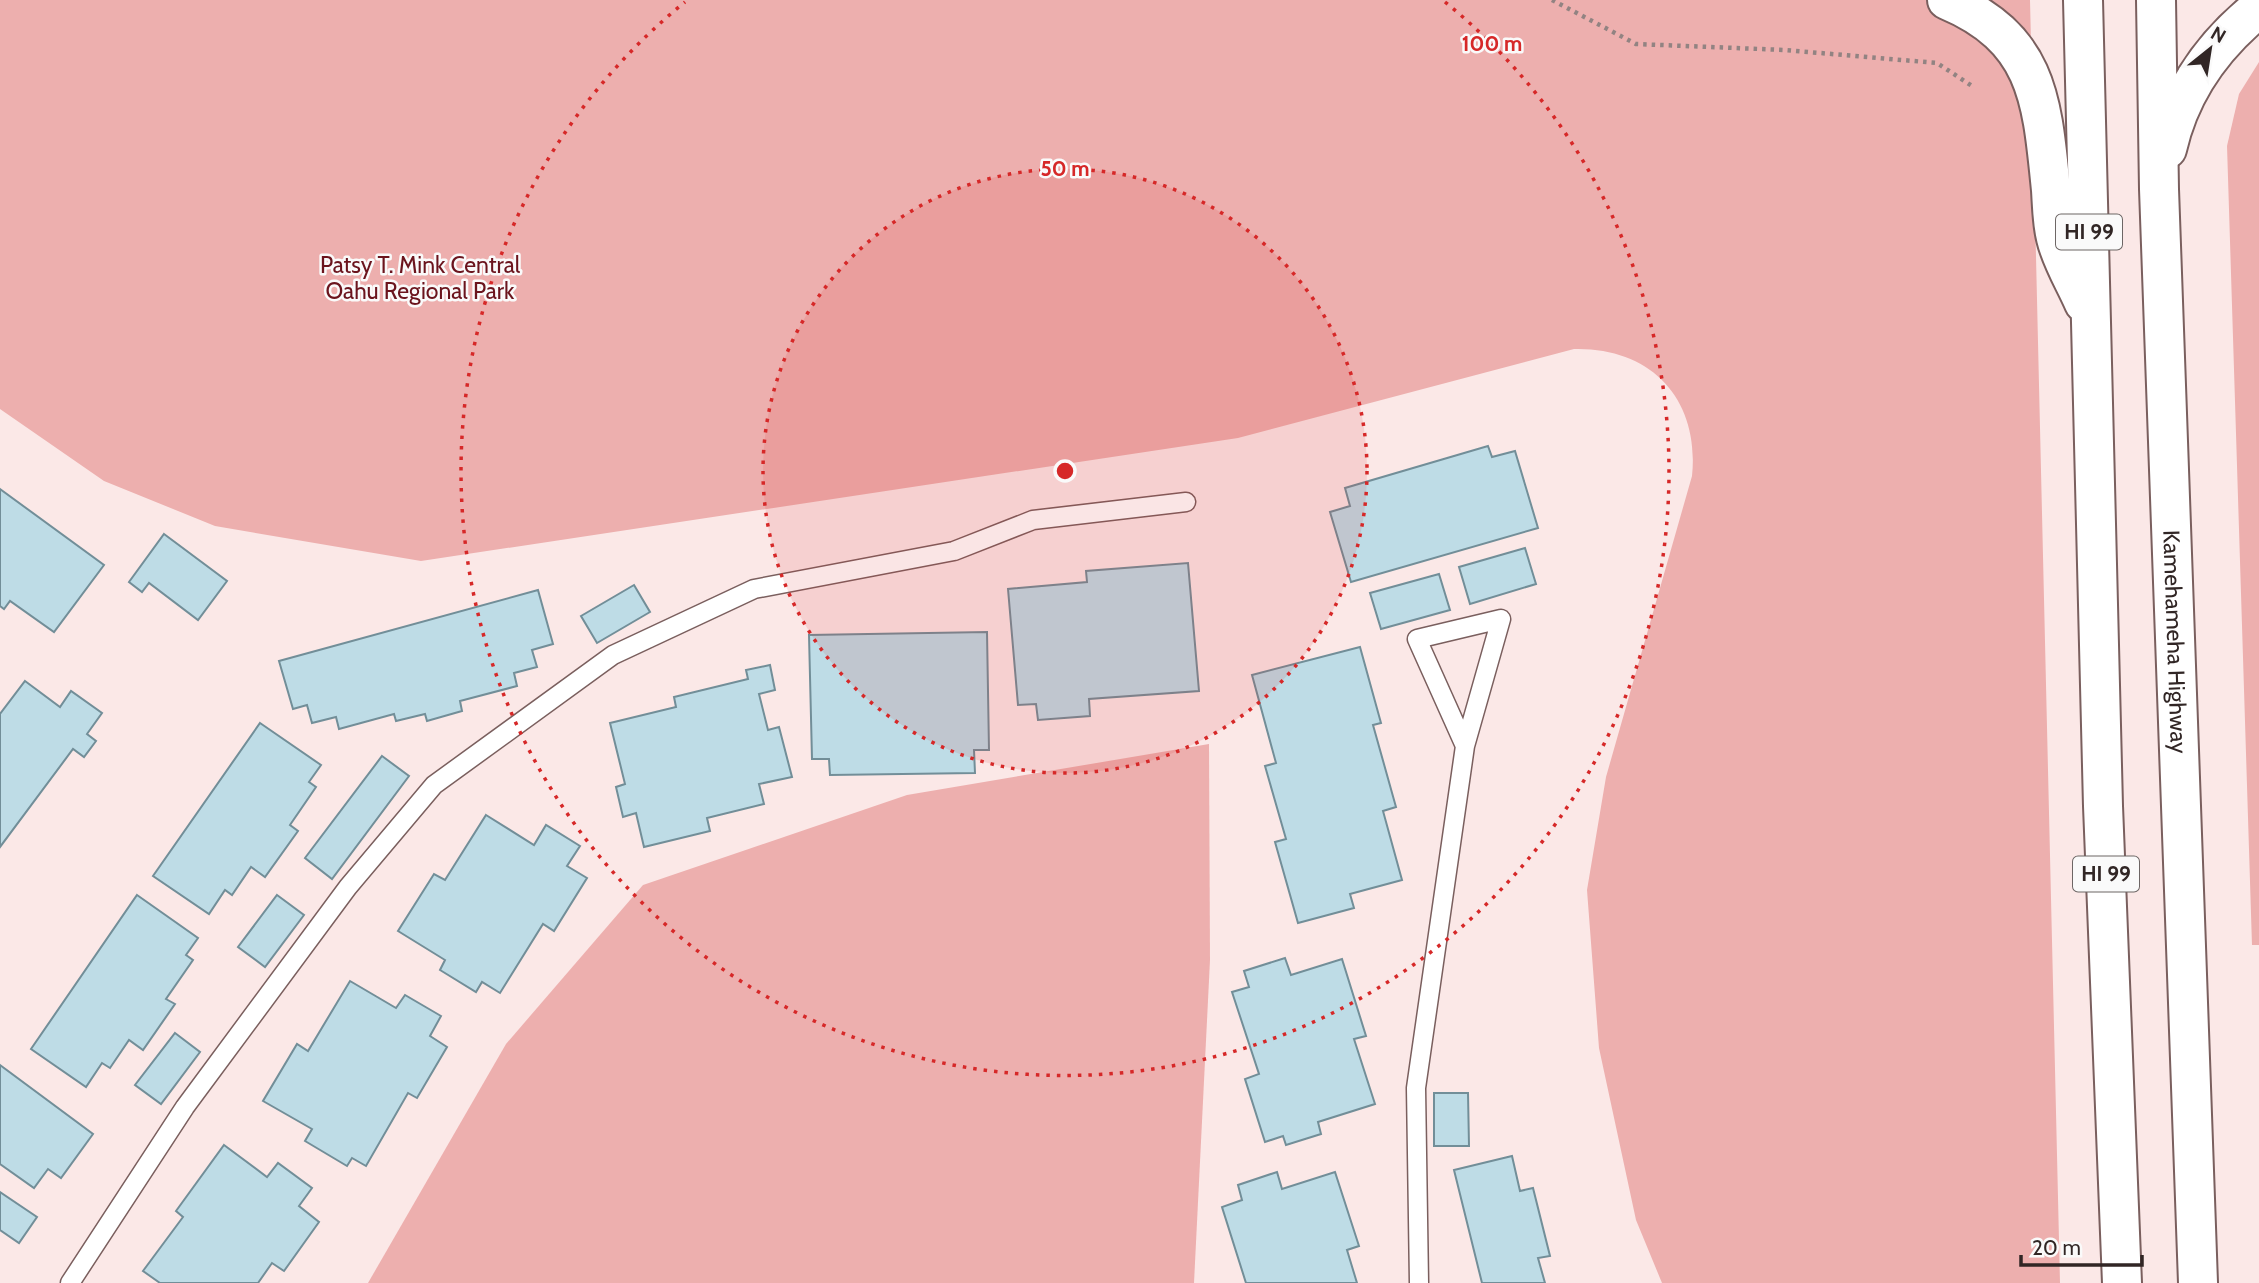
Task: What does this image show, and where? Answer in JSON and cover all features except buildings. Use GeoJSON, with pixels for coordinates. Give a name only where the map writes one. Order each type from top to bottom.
{"type":"FeatureCollection","features":[{"type":"Feature","properties":{"kind":"main road"},"geometry":{"type":"LineString","coordinates":[[1947,0],[1990,22],[2007,37],[2036,87],[2047,154],[2056,239],[2091,319]]}},
{"type":"Feature","properties":{"kind":"main road","name":"HI 99"},"geometry":{"type":"LineString","coordinates":[[2083,0],[2103,806],[2122,1283]]}},
{"type":"Feature","properties":{"kind":"main road","name":"Kamehameha Highway"},"geometry":{"type":"LineString","coordinates":[[2156,0],[2159,189],[2198,1283]]}},
{"type":"Feature","properties":{"kind":"main road"},"geometry":{"type":"LineString","coordinates":[[2159,189],[2172,129],[2191,83],[2211,54],[2259,8]]}},
{"type":"Feature","properties":{"kind":"lane"},"geometry":{"type":"LineString","coordinates":[[70,1283],[185,1107],[348,887],[433,785],[613,655],[754,589],[954,551],[1033,520],[1186,502]]}},
{"type":"Feature","properties":{"kind":"lane"},"geometry":{"type":"LineString","coordinates":[[1419,1283],[1416,1088],[1465,746],[1501,619],[1417,639],[1465,746]]}},
{"type":"Feature","properties":{"kind":"path"},"geometry":{"type":"LineString","coordinates":[[1552,0],[1636,44],[1785,50],[1937,63],[1972,86]]}},
{"type":"Feature","properties":{"kind":"green space","name":"Patsy T. Mink Central Oahu Regional Park"},"geometry":{"type":"Polygon","coordinates":[[[0,0],[2030,0],[2060,1283],[1662,1283],[1636,1220],[1599,1048],[1587,890],[1606,777],[1692,476],[1692,448],[1688,423],[1678,401],[1665,383],[1647,368],[1626,357],[1602,351],[1574,349],[1238,438],[421,561],[215,526],[104,481],[0,409],[0,0]]]}},
{"type":"Feature","properties":{"kind":"green space"},"geometry":{"type":"Polygon","coordinates":[[[2259,62],[2259,945],[2252,945],[2227,146],[2239,94],[2259,62]]]}},
{"type":"Feature","properties":{"kind":"green space"},"geometry":{"type":"Polygon","coordinates":[[[1209,744],[1210,960],[1194,1283],[368,1283],[506,1044],[643,885],[907,795],[1209,744]]]}}]}
